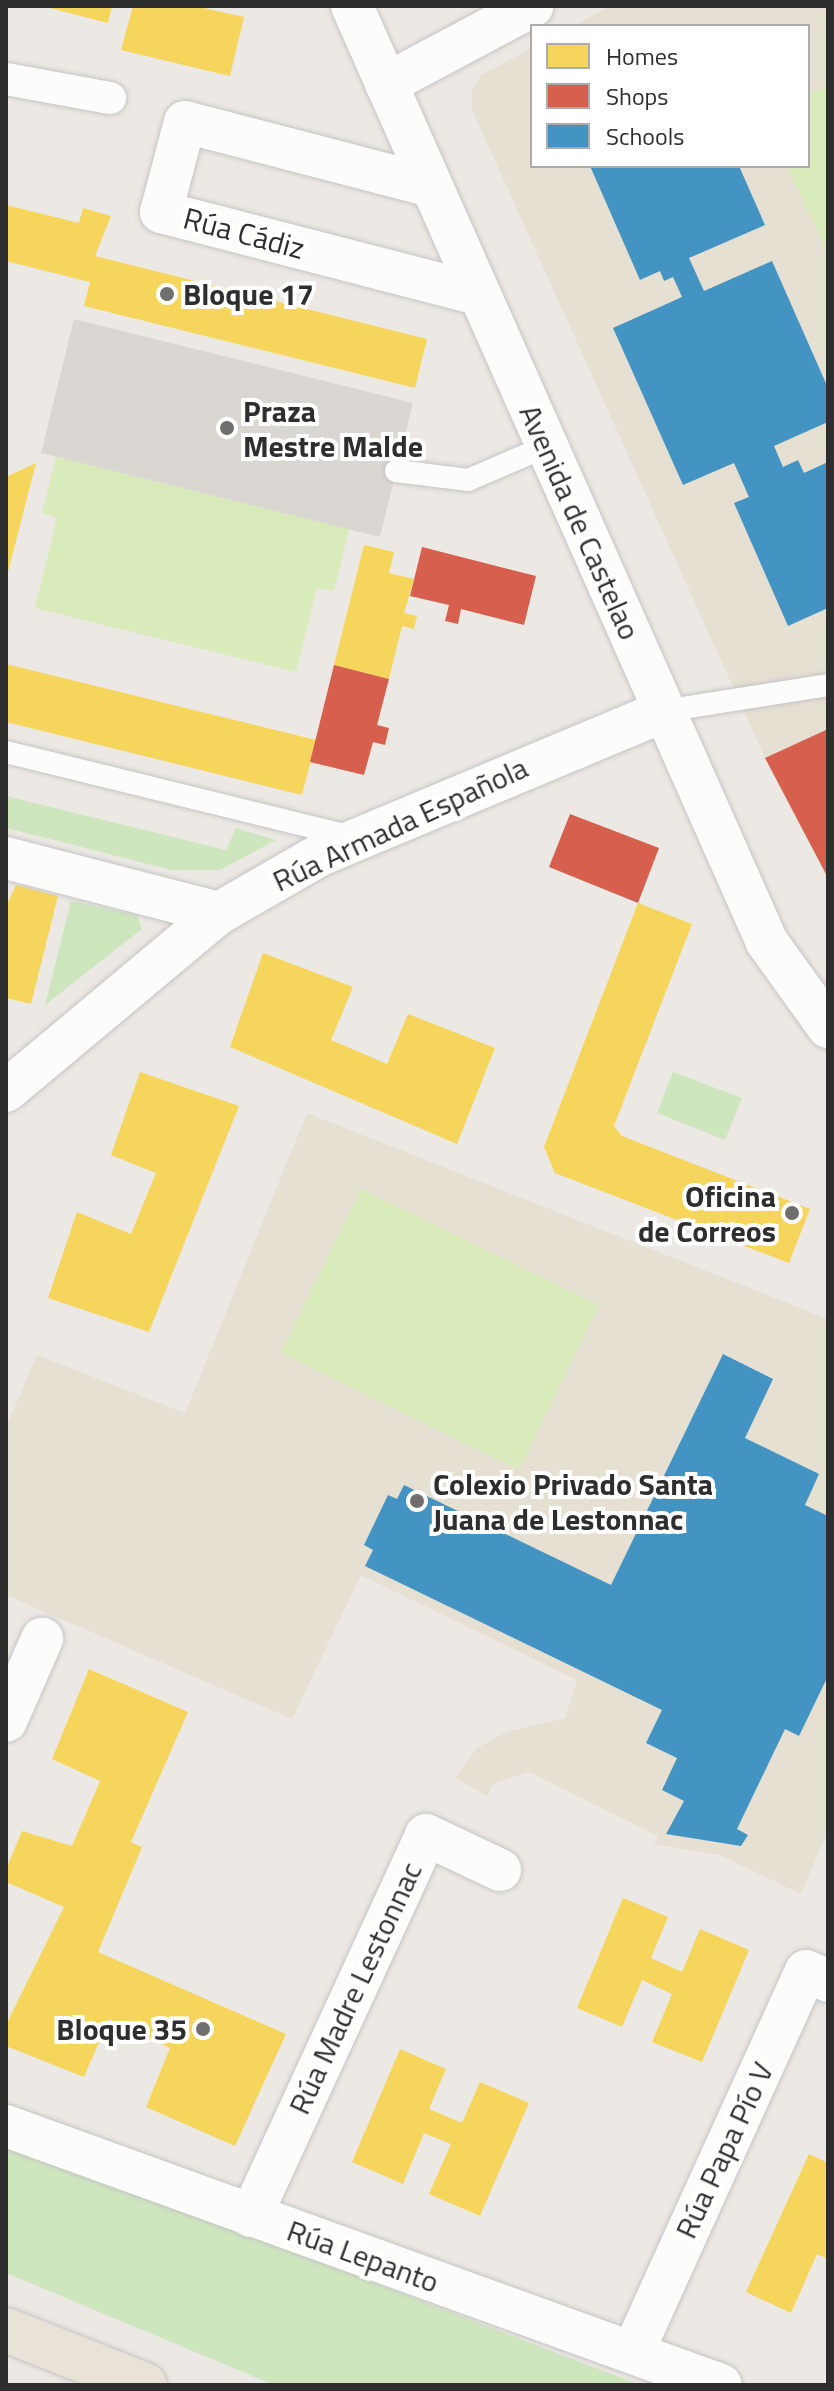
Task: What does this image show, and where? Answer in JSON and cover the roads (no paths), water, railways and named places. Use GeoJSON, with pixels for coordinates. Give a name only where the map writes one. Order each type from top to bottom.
{"type":"FeatureCollection","features":[{"type":"Feature","properties":{"kind":"highway"},"geometry":{"type":"LineString","coordinates":[[6,2330],[145,2385]]}},
{"type":"Feature","properties":{"kind":"street","name":"Avenida de Castelao"},"geometry":{"type":"LineString","coordinates":[[352,6],[477,294],[767,942],[828,1027]]}},
{"type":"Feature","properties":{"kind":"street"},"geometry":{"type":"LineString","coordinates":[[386,84],[533,6]]}},
{"type":"Feature","properties":{"kind":"street"},"geometry":{"type":"LineString","coordinates":[[6,79],[110,98]]}},
{"type":"Feature","properties":{"kind":"street","name":"Rúa Cádiz"},"geometry":{"type":"LineString","coordinates":[[431,186],[185,122],[161,212],[477,294]]}},
{"type":"Feature","properties":{"kind":"street","name":"Rúa Armada Española"},"geometry":{"type":"LineString","coordinates":[[6,1091],[219,913],[356,838],[664,711]]}},
{"type":"Feature","properties":{"kind":"street"},"geometry":{"type":"LineString","coordinates":[[6,858],[219,913]]}},
{"type":"Feature","properties":{"kind":"street"},"geometry":{"type":"LineString","coordinates":[[6,1721],[42,1639]]}},
{"type":"Feature","properties":{"kind":"street","name":"Rúa Madre Lestonnac"},"geometry":{"type":"LineString","coordinates":[[251,2216],[426,1835],[500,1870]]}},
{"type":"Feature","properties":{"kind":"street","name":"Rúa Papa Pío V"},"geometry":{"type":"LineString","coordinates":[[633,2352],[806,1971],[828,1981]]}},
{"type":"Feature","properties":{"kind":"street","name":"Rúa Lepanto"},"geometry":{"type":"LineString","coordinates":[[6,2126],[721,2385]]}},
{"type":"Feature","properties":{"kind":"lane"},"geometry":{"type":"LineString","coordinates":[[396,471],[468,480],[545,447]]}},
{"type":"Feature","properties":{"kind":"lane"},"geometry":{"type":"LineString","coordinates":[[664,711],[828,685]]}},
{"type":"Feature","properties":{"kind":"lane"},"geometry":{"type":"LineString","coordinates":[[6,752],[356,838]]}},
{"type":"Feature","properties":{"kind":"place","name":"Bloque 17"},"geometry":{"type":"Point","coordinates":[167,294]}},
{"type":"Feature","properties":{"kind":"place","name":"Praza Mestre Malde"},"geometry":{"type":"Point","coordinates":[227,428]}},
{"type":"Feature","properties":{"kind":"place","name":"Oficina de Correos"},"geometry":{"type":"Point","coordinates":[792,1213]}},
{"type":"Feature","properties":{"kind":"place","name":"Colexio Privado Santa Juana de Lestonnac"},"geometry":{"type":"Point","coordinates":[417,1501]}},
{"type":"Feature","properties":{"kind":"place","name":"Bloque 35"},"geometry":{"type":"Point","coordinates":[203,2029]}}]}
